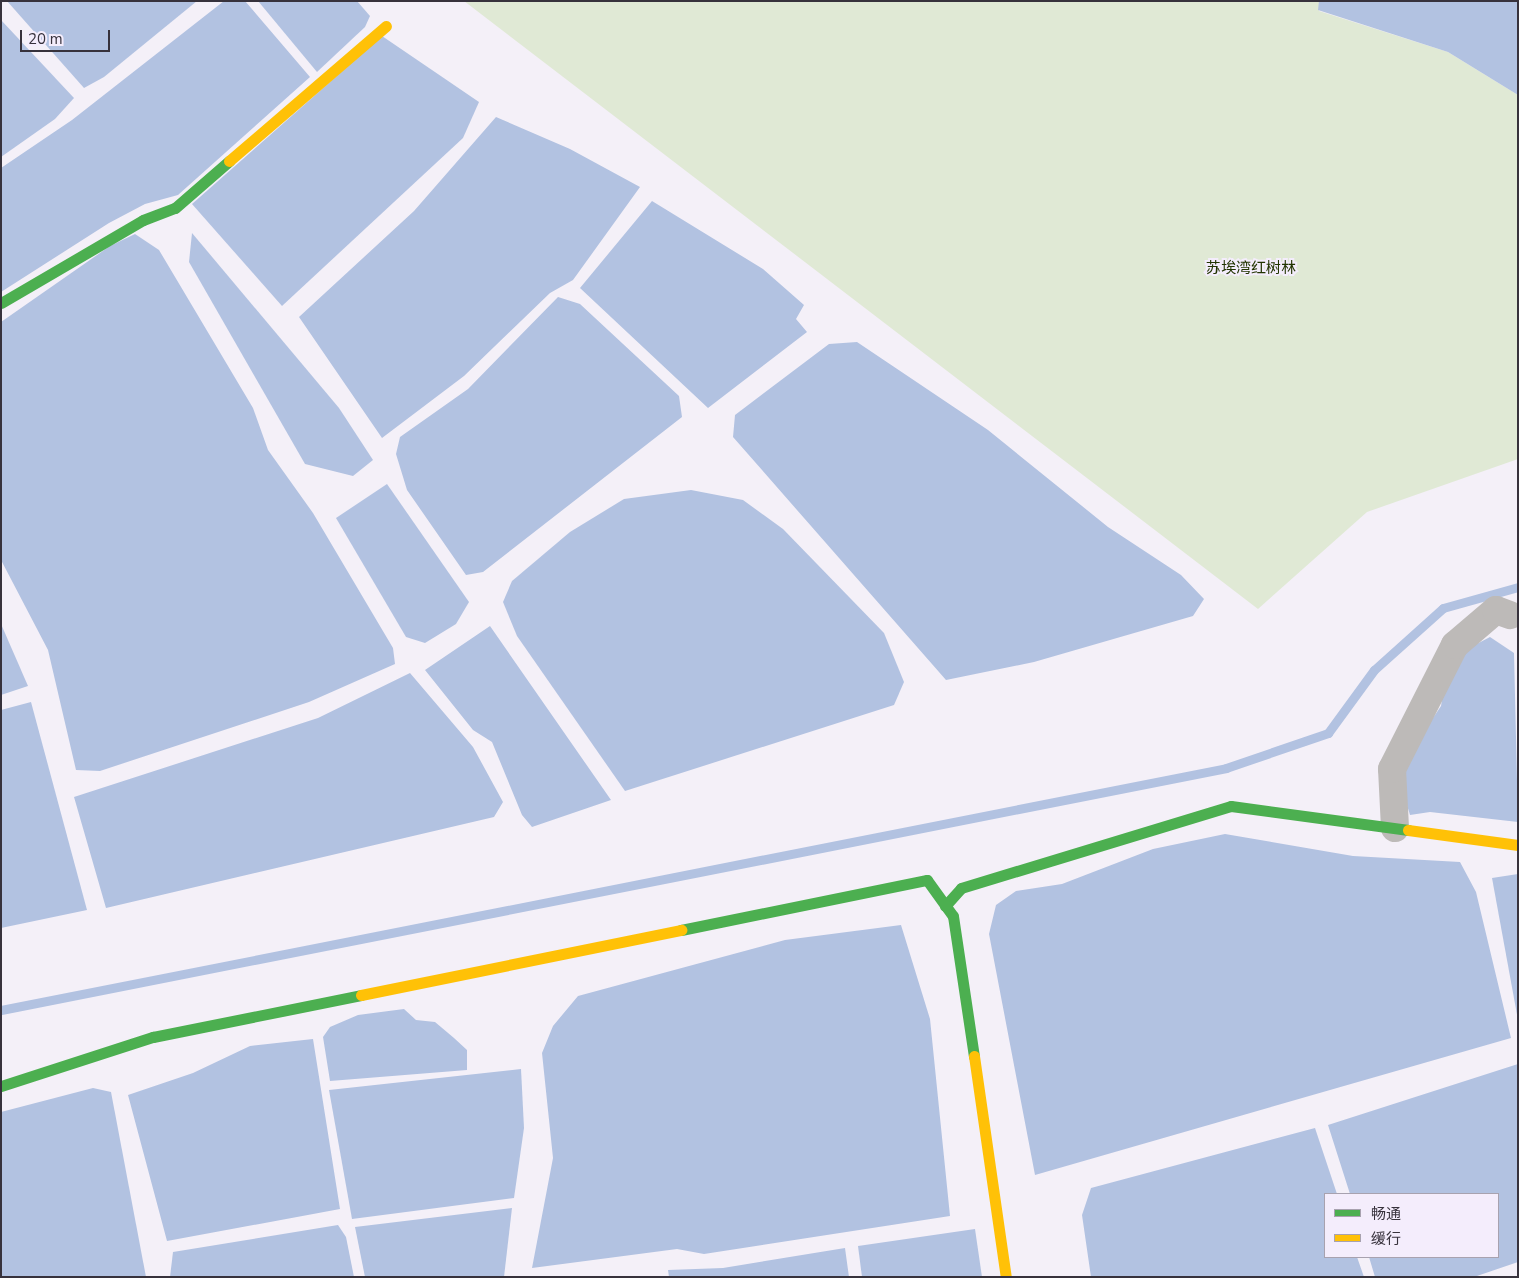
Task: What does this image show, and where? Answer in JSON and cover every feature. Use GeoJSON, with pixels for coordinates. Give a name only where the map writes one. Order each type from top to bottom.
{"type":"FeatureCollection","features":[{"type":"Feature","properties":{"kind":"street"},"geometry":{"type":"LineString","coordinates":[[1,303],[143,220],[174,208],[386,26]]}},
{"type":"Feature","properties":{"kind":"street"},"geometry":{"type":"LineString","coordinates":[[1395,828],[1392,770],[1455,645],[1496,610],[1510,614]]}},
{"type":"Feature","properties":{"kind":"street"},"geometry":{"type":"LineString","coordinates":[[945,906],[961,888],[1231,806],[1518,845]]}},
{"type":"Feature","properties":{"kind":"street"},"geometry":{"type":"LineString","coordinates":[[1,1086],[153,1037],[927,880],[953,916],[1006,1277]]}},
{"type":"Feature","properties":{"kind":"green space","name":"苏埃湾红树林"},"geometry":{"type":"Polygon","coordinates":[[[464,1],[1319,1],[1319,11],[1448,52],[1518,95],[1518,459],[1367,512],[1258,609],[464,1]]]}},
{"type":"Feature","properties":{"kind":"water"},"geometry":{"type":"Polygon","coordinates":[[[7,1],[197,1],[104,77],[84,88],[7,1]]]}},
{"type":"Feature","properties":{"kind":"water"},"geometry":{"type":"Polygon","coordinates":[[[224,1],[245,1],[310,77],[178,195],[145,204],[109,223],[1,292],[1,168],[72,120],[224,1]]]}},
{"type":"Feature","properties":{"kind":"water"},"geometry":{"type":"Polygon","coordinates":[[[258,1],[357,1],[370,16],[365,27],[317,72],[258,1]]]}},
{"type":"Feature","properties":{"kind":"water"},"geometry":{"type":"Polygon","coordinates":[[[1319,1],[1518,1],[1518,95],[1448,52],[1318,10],[1319,1]]]}},
{"type":"Feature","properties":{"kind":"water"},"geometry":{"type":"Polygon","coordinates":[[[1,20],[74,98],[55,119],[1,157],[1,20]]]}},
{"type":"Feature","properties":{"kind":"water"},"geometry":{"type":"Polygon","coordinates":[[[382,36],[479,102],[463,138],[282,306],[192,204],[382,36]]]}},
{"type":"Feature","properties":{"kind":"water"},"geometry":{"type":"Polygon","coordinates":[[[496,117],[570,149],[640,187],[573,280],[550,293],[464,376],[382,438],[299,317],[414,211],[496,117]]]}},
{"type":"Feature","properties":{"kind":"water"},"geometry":{"type":"Polygon","coordinates":[[[652,201],[763,269],[804,305],[796,319],[807,332],[708,408],[580,288],[652,201]]]}},
{"type":"Feature","properties":{"kind":"water"},"geometry":{"type":"Polygon","coordinates":[[[192,233],[339,408],[373,460],[353,476],[305,464],[189,262],[192,233]]]}},
{"type":"Feature","properties":{"kind":"water"},"geometry":{"type":"Polygon","coordinates":[[[135,234],[159,250],[253,408],[268,450],[313,513],[393,648],[395,664],[309,702],[100,771],[76,770],[48,650],[1,560],[1,322],[110,246],[135,234]]]}},
{"type":"Feature","properties":{"kind":"water"},"geometry":{"type":"Polygon","coordinates":[[[558,297],[580,304],[679,396],[682,417],[483,572],[466,575],[407,490],[396,454],[400,437],[468,389],[558,297]]]}},
{"type":"Feature","properties":{"kind":"water"},"geometry":{"type":"Polygon","coordinates":[[[857,342],[988,430],[1108,527],[1181,575],[1204,599],[1193,616],[1034,662],[946,680],[733,437],[735,415],[829,344],[857,342]]]}},
{"type":"Feature","properties":{"kind":"water"},"geometry":{"type":"Polygon","coordinates":[[[387,484],[469,602],[456,624],[425,643],[406,637],[336,518],[387,484]]]}},
{"type":"Feature","properties":{"kind":"water"},"geometry":{"type":"Polygon","coordinates":[[[691,490],[743,500],[783,529],[884,633],[904,682],[894,705],[625,791],[517,636],[503,602],[512,581],[570,532],[624,499],[691,490]]]}},
{"type":"Feature","properties":{"kind":"water"},"geometry":{"type":"Polygon","coordinates":[[[1,624],[28,686],[1,695],[1,624]]]}},
{"type":"Feature","properties":{"kind":"water"},"geometry":{"type":"Polygon","coordinates":[[[490,626],[611,800],[532,827],[522,815],[492,742],[473,730],[425,670],[490,626]]]}},
{"type":"Feature","properties":{"kind":"water"},"geometry":{"type":"Polygon","coordinates":[[[1490,637],[1514,653],[1518,822],[1430,812],[1410,815],[1397,772],[1441,706],[1446,674],[1469,648],[1490,637]]]}},
{"type":"Feature","properties":{"kind":"water"},"geometry":{"type":"Polygon","coordinates":[[[410,673],[473,747],[503,802],[494,817],[106,908],[74,797],[318,718],[410,673]]]}},
{"type":"Feature","properties":{"kind":"water"},"geometry":{"type":"Polygon","coordinates":[[[31,702],[87,910],[1,928],[1,710],[31,702]]]}},
{"type":"Feature","properties":{"kind":"water"},"geometry":{"type":"Polygon","coordinates":[[[1225,834],[1353,856],[1460,862],[1476,892],[1511,1038],[1035,1175],[989,934],[996,905],[1016,891],[1062,884],[1153,849],[1225,834]]]}},
{"type":"Feature","properties":{"kind":"water"},"geometry":{"type":"Polygon","coordinates":[[[1518,874],[1518,1020],[1492,878],[1518,874]]]}},
{"type":"Feature","properties":{"kind":"water"},"geometry":{"type":"Polygon","coordinates":[[[901,925],[930,1019],[950,1216],[704,1254],[677,1249],[532,1268],[553,1158],[542,1053],[553,1026],[578,996],[785,940],[901,925]]]}},
{"type":"Feature","properties":{"kind":"water"},"geometry":{"type":"Polygon","coordinates":[[[404,1009],[416,1020],[435,1022],[467,1050],[467,1070],[330,1081],[323,1037],[330,1027],[358,1015],[404,1009]]]}},
{"type":"Feature","properties":{"kind":"water"},"geometry":{"type":"Polygon","coordinates":[[[313,1039],[340,1209],[167,1241],[128,1095],[193,1073],[250,1046],[313,1039]]]}},
{"type":"Feature","properties":{"kind":"water"},"geometry":{"type":"Polygon","coordinates":[[[1518,1064],[1518,1262],[1474,1277],[1375,1277],[1369,1258],[1499,1258],[1499,1193],[1350,1193],[1328,1125],[1518,1064]]]}},
{"type":"Feature","properties":{"kind":"water"},"geometry":{"type":"Polygon","coordinates":[[[521,1069],[524,1128],[514,1198],[352,1219],[329,1090],[521,1069]]]}},
{"type":"Feature","properties":{"kind":"water"},"geometry":{"type":"Polygon","coordinates":[[[93,1088],[111,1092],[146,1277],[1,1277],[1,1112],[93,1088]]]}},
{"type":"Feature","properties":{"kind":"water"},"geometry":{"type":"Polygon","coordinates":[[[1315,1128],[1337,1193],[1324,1193],[1324,1258],[1357,1258],[1364,1277],[1091,1277],[1082,1215],[1091,1188],[1315,1128]]]}},
{"type":"Feature","properties":{"kind":"water"},"geometry":{"type":"Polygon","coordinates":[[[512,1208],[504,1277],[365,1277],[355,1227],[512,1208]]]}},
{"type":"Feature","properties":{"kind":"water"},"geometry":{"type":"Polygon","coordinates":[[[338,1225],[346,1237],[354,1277],[170,1277],[173,1252],[338,1225]]]}},
{"type":"Feature","properties":{"kind":"water"},"geometry":{"type":"Polygon","coordinates":[[[975,1229],[982,1277],[862,1277],[858,1246],[975,1229]]]}},
{"type":"Feature","properties":{"kind":"water"},"geometry":{"type":"Polygon","coordinates":[[[845,1248],[849,1277],[669,1277],[668,1270],[723,1268],[845,1248]]]}},
{"type":"Feature","properties":{"kind":"waterway"},"geometry":{"type":"LineString","coordinates":[[1,1010],[1226,768],[1328,733],[1374,670],[1443,608],[1518,587]]}},
{"type":"Feature","properties":{"kind":"traffic: fast"},"geometry":{"type":"LineString","coordinates":[[1,303],[143,220],[175,208],[229,161]]}},
{"type":"Feature","properties":{"kind":"traffic: fast"},"geometry":{"type":"LineString","coordinates":[[945,906],[961,888],[1231,806],[1408,830]]}},
{"type":"Feature","properties":{"kind":"traffic: fast"},"geometry":{"type":"LineString","coordinates":[[681,930],[927,880],[953,916],[974,1056]]}},
{"type":"Feature","properties":{"kind":"traffic: fast"},"geometry":{"type":"LineString","coordinates":[[1,1086],[153,1037],[361,995]]}},
{"type":"Feature","properties":{"kind":"traffic: slow"},"geometry":{"type":"LineString","coordinates":[[229,161],[386,26]]}},
{"type":"Feature","properties":{"kind":"traffic: slow"},"geometry":{"type":"LineString","coordinates":[[1408,830],[1518,845]]}},
{"type":"Feature","properties":{"kind":"traffic: slow"},"geometry":{"type":"LineString","coordinates":[[361,995],[681,930]]}},
{"type":"Feature","properties":{"kind":"traffic: slow"},"geometry":{"type":"LineString","coordinates":[[974,1056],[1006,1277]]}}]}
